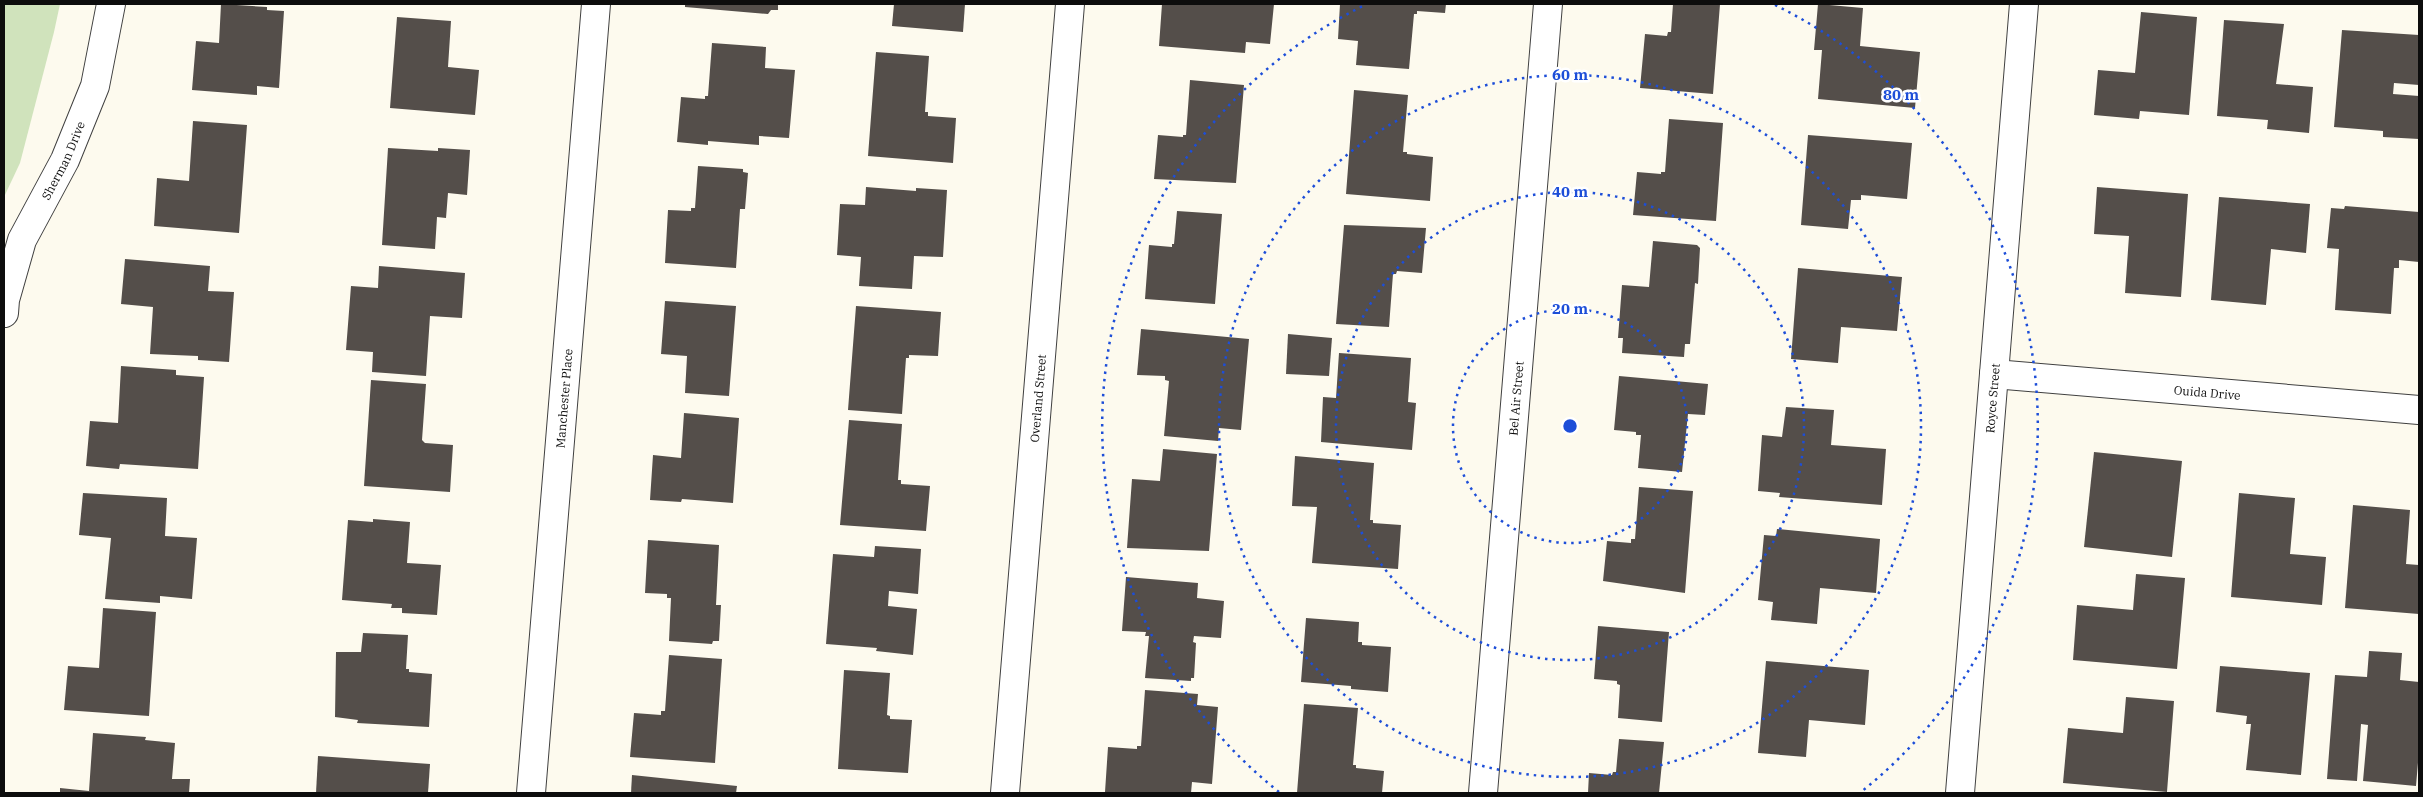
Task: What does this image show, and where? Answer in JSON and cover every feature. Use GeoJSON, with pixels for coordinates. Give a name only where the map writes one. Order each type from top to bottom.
{"type":"FeatureCollection","features":[{"type":"Feature","properties":{"kind":"street","name":"Sherman Drive"},"geometry":{"type":"LineString","coordinates":[[4,304],[22,240],[64,160],[95,86],[111,4]]}},
{"type":"Feature","properties":{"kind":"street","name":"Manchester Place"},"geometry":{"type":"LineString","coordinates":[[531,793],[596,4]]}},
{"type":"Feature","properties":{"kind":"street","name":"Overland Street"},"geometry":{"type":"LineString","coordinates":[[1005,793],[1070,4]]}},
{"type":"Feature","properties":{"kind":"street","name":"Bel Air Street"},"geometry":{"type":"LineString","coordinates":[[1483,793],[1548,4]]}},
{"type":"Feature","properties":{"kind":"street","name":"Royce Street"},"geometry":{"type":"LineString","coordinates":[[1960,793],[2024,4]]}},
{"type":"Feature","properties":{"kind":"street","name":"Ouida Drive"},"geometry":{"type":"LineString","coordinates":[[1994,374],[2419,410]]}},
{"type":"Feature","properties":{"kind":"green space"},"geometry":{"type":"Polygon","coordinates":[[[4,4],[60,4],[20,163],[4,197],[4,4]]]}},
{"type":"Feature","properties":{"kind":"building"},"geometry":{"type":"Polygon","coordinates":[[[221,4],[267,7],[267,10],[284,11],[279,88],[257,86],[257,95],[192,90],[196,41],[219,43],[221,4]]]}},
{"type":"Feature","properties":{"kind":"building"},"geometry":{"type":"Polygon","coordinates":[[[685,4],[778,4],[778,10],[771,10],[768,14],[685,7],[685,4]]]}},
{"type":"Feature","properties":{"kind":"building"},"geometry":{"type":"Polygon","coordinates":[[[894,4],[965,4],[963,32],[892,26],[894,4]]]}},
{"type":"Feature","properties":{"kind":"building"},"geometry":{"type":"Polygon","coordinates":[[[1162,4],[1274,4],[1270,44],[1246,42],[1245,53],[1159,46],[1162,4]]]}},
{"type":"Feature","properties":{"kind":"building"},"geometry":{"type":"Polygon","coordinates":[[[1340,4],[1446,4],[1445,13],[1417,11],[1417,14],[1414,14],[1409,69],[1356,65],[1358,41],[1338,39],[1340,4]]]}},
{"type":"Feature","properties":{"kind":"building"},"geometry":{"type":"Polygon","coordinates":[[[1673,4],[1720,4],[1713,94],[1640,88],[1645,34],[1667,36],[1668,32],[1671,32],[1673,4]]]}},
{"type":"Feature","properties":{"kind":"building"},"geometry":{"type":"Polygon","coordinates":[[[1818,4],[1863,8],[1860,46],[1920,52],[1915,108],[1818,99],[1822,50],[1814,50],[1818,4]]]}},
{"type":"Feature","properties":{"kind":"building"},"geometry":{"type":"Polygon","coordinates":[[[2141,12],[2197,17],[2189,115],[2140,111],[2139,119],[2094,115],[2098,70],[2135,73],[2141,12]]]}},
{"type":"Feature","properties":{"kind":"building"},"geometry":{"type":"Polygon","coordinates":[[[397,17],[451,21],[448,67],[479,70],[475,115],[390,108],[397,17]]]}},
{"type":"Feature","properties":{"kind":"building"},"geometry":{"type":"Polygon","coordinates":[[[2224,20],[2284,24],[2276,84],[2313,87],[2309,133],[2267,129],[2268,120],[2217,116],[2224,20]]]}},
{"type":"Feature","properties":{"kind":"building"},"geometry":{"type":"Polygon","coordinates":[[[2342,30],[2419,35],[2419,85],[2394,83],[2393,94],[2419,96],[2419,139],[2383,137],[2383,131],[2334,127],[2342,30]]]}},
{"type":"Feature","properties":{"kind":"building"},"geometry":{"type":"Polygon","coordinates":[[[712,43],[766,47],[765,68],[795,70],[789,138],[759,136],[759,145],[708,141],[708,145],[677,142],[681,97],[705,99],[705,96],[708,96],[712,43]]]}},
{"type":"Feature","properties":{"kind":"building"},"geometry":{"type":"Polygon","coordinates":[[[876,52],[929,56],[925,112],[928,112],[928,116],[956,118],[953,163],[868,156],[876,52]]]}},
{"type":"Feature","properties":{"kind":"building"},"geometry":{"type":"Polygon","coordinates":[[[1190,80],[1244,85],[1236,183],[1154,179],[1158,135],[1183,137],[1183,135],[1186,135],[1190,80]]]}},
{"type":"Feature","properties":{"kind":"building"},"geometry":{"type":"Polygon","coordinates":[[[1354,90],[1408,95],[1403,152],[1433,157],[1430,201],[1346,194],[1354,90]]]}},
{"type":"Feature","properties":{"kind":"building"},"geometry":{"type":"Polygon","coordinates":[[[1669,119],[1723,123],[1716,221],[1633,215],[1637,172],[1661,174],[1661,172],[1665,172],[1669,119]]]}},
{"type":"Feature","properties":{"kind":"building"},"geometry":{"type":"Polygon","coordinates":[[[193,121],[247,125],[239,233],[154,226],[157,178],[189,181],[193,121]]]}},
{"type":"Feature","properties":{"kind":"building"},"geometry":{"type":"Polygon","coordinates":[[[1808,135],[1912,143],[1907,199],[1861,195],[1861,200],[1851,200],[1848,229],[1801,225],[1808,135]]]}},
{"type":"Feature","properties":{"kind":"building"},"geometry":{"type":"Polygon","coordinates":[[[388,148],[438,151],[438,148],[470,150],[467,195],[448,193],[446,218],[437,217],[435,249],[382,245],[388,148]]]}},
{"type":"Feature","properties":{"kind":"building"},"geometry":{"type":"Polygon","coordinates":[[[698,166],[743,169],[743,172],[748,173],[745,209],[740,209],[736,268],[665,263],[668,210],[691,211],[691,208],[695,208],[698,166]]]}},
{"type":"Feature","properties":{"kind":"building"},"geometry":{"type":"Polygon","coordinates":[[[866,187],[916,191],[916,188],[947,190],[943,257],[914,256],[912,289],[859,286],[861,257],[837,255],[840,204],[865,205],[866,187]]]}},
{"type":"Feature","properties":{"kind":"building"},"geometry":{"type":"Polygon","coordinates":[[[2097,187],[2188,194],[2181,297],[2125,293],[2129,236],[2094,234],[2097,187]]]}},
{"type":"Feature","properties":{"kind":"building"},"geometry":{"type":"Polygon","coordinates":[[[2219,197],[2310,204],[2306,253],[2271,249],[2266,305],[2211,300],[2219,197]]]}},
{"type":"Feature","properties":{"kind":"building"},"geometry":{"type":"Polygon","coordinates":[[[2345,206],[2419,212],[2419,262],[2399,260],[2399,268],[2394,268],[2391,314],[2335,310],[2339,249],[2327,248],[2331,208],[2344,209],[2345,206]]]}},
{"type":"Feature","properties":{"kind":"building"},"geometry":{"type":"Polygon","coordinates":[[[1177,211],[1222,214],[1215,304],[1145,299],[1149,245],[1172,247],[1172,244],[1174,244],[1177,211]]]}},
{"type":"Feature","properties":{"kind":"building"},"geometry":{"type":"Polygon","coordinates":[[[1344,225],[1426,228],[1422,273],[1397,271],[1396,274],[1393,274],[1389,327],[1336,324],[1344,225]]]}},
{"type":"Feature","properties":{"kind":"building"},"geometry":{"type":"Polygon","coordinates":[[[1653,241],[1697,245],[1700,248],[1698,284],[1695,283],[1690,344],[1685,344],[1684,357],[1622,353],[1623,338],[1618,338],[1622,285],[1649,287],[1653,241]]]}},
{"type":"Feature","properties":{"kind":"building"},"geometry":{"type":"Polygon","coordinates":[[[125,259],[210,266],[208,291],[234,292],[229,362],[198,360],[198,356],[150,354],[153,307],[121,304],[125,259]]]}},
{"type":"Feature","properties":{"kind":"building"},"geometry":{"type":"Polygon","coordinates":[[[379,266],[465,273],[462,318],[430,316],[426,376],[372,372],[373,352],[346,350],[351,286],[378,288],[379,266]]]}},
{"type":"Feature","properties":{"kind":"building"},"geometry":{"type":"Polygon","coordinates":[[[1798,268],[1902,277],[1897,331],[1841,327],[1838,363],[1791,359],[1798,268]]]}},
{"type":"Feature","properties":{"kind":"building"},"geometry":{"type":"Polygon","coordinates":[[[665,301],[736,306],[729,396],[685,393],[687,356],[661,354],[665,301]]]}},
{"type":"Feature","properties":{"kind":"building"},"geometry":{"type":"Polygon","coordinates":[[[856,306],[941,312],[938,356],[909,355],[909,358],[906,358],[902,414],[848,410],[856,306]]]}},
{"type":"Feature","properties":{"kind":"building"},"geometry":{"type":"Polygon","coordinates":[[[1141,329],[1249,339],[1241,430],[1219,428],[1218,441],[1164,436],[1169,381],[1165,380],[1165,376],[1137,375],[1141,329]]]}},
{"type":"Feature","properties":{"kind":"building"},"geometry":{"type":"Polygon","coordinates":[[[1288,334],[1332,338],[1329,376],[1286,374],[1288,334]]]}},
{"type":"Feature","properties":{"kind":"building"},"geometry":{"type":"Polygon","coordinates":[[[1339,353],[1411,358],[1408,402],[1416,403],[1412,450],[1321,442],[1323,397],[1336,398],[1339,353]]]}},
{"type":"Feature","properties":{"kind":"building"},"geometry":{"type":"Polygon","coordinates":[[[121,366],[176,370],[176,375],[204,377],[198,469],[120,464],[119,469],[86,466],[90,421],[118,423],[121,366]]]}},
{"type":"Feature","properties":{"kind":"building"},"geometry":{"type":"Polygon","coordinates":[[[1619,376],[1708,384],[1705,415],[1688,414],[1682,472],[1638,468],[1641,435],[1636,435],[1636,432],[1614,430],[1619,376]]]}},
{"type":"Feature","properties":{"kind":"building"},"geometry":{"type":"Polygon","coordinates":[[[371,380],[426,384],[422,440],[425,443],[453,445],[450,492],[364,486],[371,380]]]}},
{"type":"Feature","properties":{"kind":"building"},"geometry":{"type":"Polygon","coordinates":[[[1786,407],[1834,410],[1831,445],[1886,449],[1882,505],[1779,497],[1780,493],[1758,491],[1762,435],[1782,437],[1786,407]]]}},
{"type":"Feature","properties":{"kind":"building"},"geometry":{"type":"Polygon","coordinates":[[[684,413],[739,418],[733,503],[682,499],[681,502],[650,500],[653,455],[681,458],[684,413]]]}},
{"type":"Feature","properties":{"kind":"building"},"geometry":{"type":"Polygon","coordinates":[[[849,420],[902,424],[898,480],[901,480],[901,484],[930,486],[926,531],[840,525],[849,420]]]}},
{"type":"Feature","properties":{"kind":"building"},"geometry":{"type":"Polygon","coordinates":[[[1163,449],[1217,454],[1209,551],[1127,548],[1132,479],[1160,481],[1163,449]]]}},
{"type":"Feature","properties":{"kind":"building"},"geometry":{"type":"Polygon","coordinates":[[[2094,452],[2182,461],[2172,557],[2084,547],[2094,452]]]}},
{"type":"Feature","properties":{"kind":"building"},"geometry":{"type":"Polygon","coordinates":[[[1295,456],[1374,463],[1370,520],[1373,520],[1373,523],[1401,525],[1398,569],[1312,563],[1317,507],[1292,506],[1295,456]]]}},
{"type":"Feature","properties":{"kind":"building"},"geometry":{"type":"Polygon","coordinates":[[[1639,487],[1693,491],[1685,593],[1603,581],[1607,541],[1631,543],[1631,539],[1635,539],[1639,487]]]}},
{"type":"Feature","properties":{"kind":"building"},"geometry":{"type":"Polygon","coordinates":[[[83,493],[167,498],[165,536],[197,538],[192,599],[160,596],[160,603],[105,599],[111,538],[79,535],[83,493]]]}},
{"type":"Feature","properties":{"kind":"building"},"geometry":{"type":"Polygon","coordinates":[[[2239,493],[2295,498],[2290,554],[2326,557],[2322,605],[2231,597],[2239,493]]]}},
{"type":"Feature","properties":{"kind":"building"},"geometry":{"type":"Polygon","coordinates":[[[2353,505],[2410,510],[2406,564],[2419,565],[2419,614],[2345,608],[2353,505]]]}},
{"type":"Feature","properties":{"kind":"building"},"geometry":{"type":"Polygon","coordinates":[[[373,519],[410,522],[407,563],[441,565],[437,615],[402,613],[402,608],[391,608],[392,604],[342,600],[348,520],[373,522],[373,519]]]}},
{"type":"Feature","properties":{"kind":"building"},"geometry":{"type":"Polygon","coordinates":[[[1777,529],[1880,539],[1876,593],[1820,588],[1817,624],[1771,620],[1773,602],[1758,600],[1764,535],[1776,536],[1777,529]]]}},
{"type":"Feature","properties":{"kind":"building"},"geometry":{"type":"Polygon","coordinates":[[[648,540],[719,545],[716,605],[721,605],[719,641],[713,641],[712,644],[669,641],[671,598],[667,598],[667,594],[645,593],[648,540]]]}},
{"type":"Feature","properties":{"kind":"building"},"geometry":{"type":"Polygon","coordinates":[[[875,546],[921,549],[918,594],[889,591],[888,606],[917,609],[913,655],[876,651],[877,648],[826,644],[833,554],[874,557],[875,546]]]}},
{"type":"Feature","properties":{"kind":"building"},"geometry":{"type":"Polygon","coordinates":[[[2136,574],[2185,578],[2177,669],[2073,660],[2077,605],[2133,610],[2136,574]]]}},
{"type":"Feature","properties":{"kind":"building"},"geometry":{"type":"Polygon","coordinates":[[[1126,577],[1198,583],[1197,598],[1224,601],[1221,638],[1194,636],[1193,642],[1196,643],[1194,678],[1191,678],[1191,681],[1145,678],[1149,636],[1145,636],[1146,632],[1122,631],[1126,577]]]}},
{"type":"Feature","properties":{"kind":"building"},"geometry":{"type":"Polygon","coordinates":[[[103,608],[156,612],[149,716],[64,710],[68,666],[99,668],[103,608]]]}},
{"type":"Feature","properties":{"kind":"building"},"geometry":{"type":"Polygon","coordinates":[[[1306,618],[1359,622],[1358,642],[1362,642],[1362,645],[1391,647],[1388,692],[1351,689],[1351,686],[1301,682],[1306,618]]]}},
{"type":"Feature","properties":{"kind":"building"},"geometry":{"type":"Polygon","coordinates":[[[1598,626],[1669,632],[1662,722],[1618,718],[1620,685],[1617,684],[1617,681],[1594,679],[1598,626]]]}},
{"type":"Feature","properties":{"kind":"building"},"geometry":{"type":"Polygon","coordinates":[[[363,633],[408,635],[406,669],[409,669],[409,672],[432,674],[429,727],[357,723],[358,720],[335,717],[336,652],[361,652],[363,633]]]}},
{"type":"Feature","properties":{"kind":"building"},"geometry":{"type":"Polygon","coordinates":[[[2369,651],[2402,653],[2400,680],[2419,682],[2419,751],[2416,786],[2363,781],[2368,725],[2361,724],[2357,781],[2327,779],[2335,675],[2367,677],[2369,651]]]}},
{"type":"Feature","properties":{"kind":"building"},"geometry":{"type":"Polygon","coordinates":[[[669,655],[722,659],[715,763],[630,757],[634,713],[661,715],[661,711],[665,711],[669,655]]]}},
{"type":"Feature","properties":{"kind":"building"},"geometry":{"type":"Polygon","coordinates":[[[1766,661],[1869,670],[1865,725],[1809,720],[1806,757],[1758,753],[1766,661]]]}},
{"type":"Feature","properties":{"kind":"building"},"geometry":{"type":"Polygon","coordinates":[[[2220,666],[2310,673],[2301,775],[2246,770],[2251,724],[2246,724],[2247,716],[2216,712],[2220,666]]]}},
{"type":"Feature","properties":{"kind":"building"},"geometry":{"type":"Polygon","coordinates":[[[844,670],[890,673],[887,715],[890,716],[890,719],[912,720],[908,773],[838,769],[844,670]]]}},
{"type":"Feature","properties":{"kind":"building"},"geometry":{"type":"Polygon","coordinates":[[[1145,690],[1198,694],[1197,705],[1218,707],[1212,784],[1192,782],[1191,793],[1105,792],[1108,747],[1137,749],[1137,746],[1141,746],[1145,690]]]}},
{"type":"Feature","properties":{"kind":"building"},"geometry":{"type":"Polygon","coordinates":[[[2126,697],[2174,701],[2167,792],[2063,783],[2068,728],[2123,733],[2126,697]]]}},
{"type":"Feature","properties":{"kind":"building"},"geometry":{"type":"Polygon","coordinates":[[[1304,704],[1358,708],[1353,765],[1356,765],[1356,768],[1384,771],[1382,793],[1297,793],[1304,704]]]}},
{"type":"Feature","properties":{"kind":"building"},"geometry":{"type":"Polygon","coordinates":[[[93,733],[146,737],[145,740],[175,743],[172,779],[190,779],[189,793],[60,793],[60,788],[89,791],[93,733]]]}},
{"type":"Feature","properties":{"kind":"building"},"geometry":{"type":"Polygon","coordinates":[[[1619,739],[1664,742],[1659,793],[1588,793],[1589,773],[1612,775],[1613,772],[1616,772],[1619,739]]]}},
{"type":"Feature","properties":{"kind":"building"},"geometry":{"type":"Polygon","coordinates":[[[318,756],[430,764],[428,793],[316,793],[318,756]]]}},
{"type":"Feature","properties":{"kind":"building"},"geometry":{"type":"Polygon","coordinates":[[[632,775],[737,786],[736,793],[631,793],[632,775]]]}}]}
